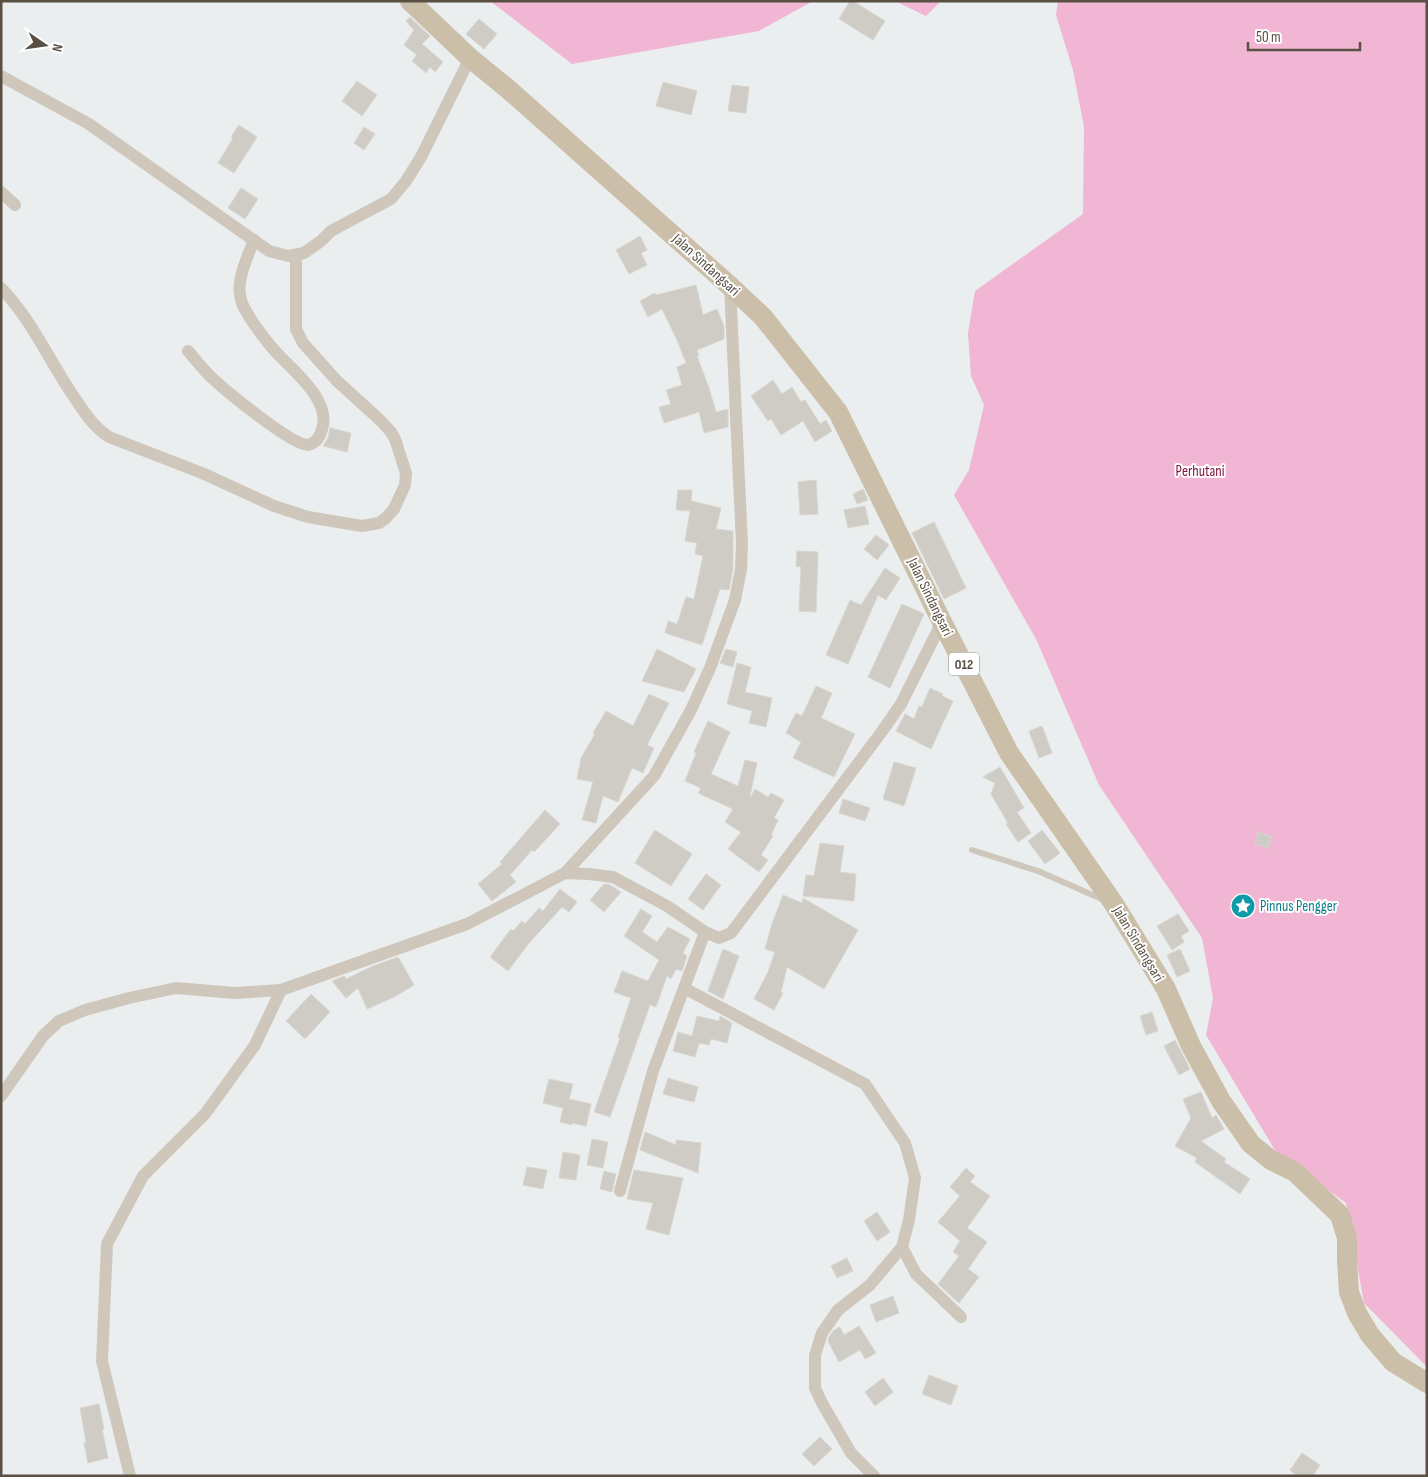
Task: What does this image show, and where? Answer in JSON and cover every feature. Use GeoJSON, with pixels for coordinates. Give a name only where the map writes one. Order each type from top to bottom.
{"type":"FeatureCollection","features":[{"type":"Feature","properties":{"kind":"main road","name":"Jalan Sindangsari"},"geometry":{"type":"LineString","coordinates":[[410,1],[470,58],[508,89],[763,317],[838,412],[1009,753],[1114,904],[1166,989],[1191,1046],[1221,1101],[1251,1144],[1271,1160],[1295,1172],[1340,1215],[1348,1238],[1347,1261],[1350,1292],[1357,1314],[1370,1335],[1393,1362],[1427,1383]]}},
{"type":"Feature","properties":{"kind":"street"},"geometry":{"type":"LineString","coordinates":[[1,76],[89,124],[269,251],[288,256],[304,253],[331,231],[391,199],[406,181],[421,157],[470,58]]}},
{"type":"Feature","properties":{"kind":"street"},"geometry":{"type":"LineString","coordinates":[[1,192],[14,205]]}},
{"type":"Feature","properties":{"kind":"street"},"geometry":{"type":"LineString","coordinates":[[188,351],[209,375],[244,405],[295,442],[308,445],[318,440],[323,428],[324,418],[315,394],[273,349],[242,304],[240,284],[254,240]]}},
{"type":"Feature","properties":{"kind":"street"},"geometry":{"type":"LineString","coordinates":[[1,288],[22,312],[88,419],[109,437],[202,473],[274,506],[308,516],[362,526],[370,525],[386,518],[402,495],[406,480],[402,460],[391,432],[337,380],[298,334],[296,329],[296,255]]}},
{"type":"Feature","properties":{"kind":"street"},"geometry":{"type":"LineString","coordinates":[[1,1096],[42,1036],[60,1021],[85,1010],[176,988],[235,993],[281,990],[467,924],[565,873],[654,776],[691,710],[710,668],[735,600],[741,569],[742,544],[730,286]]}},
{"type":"Feature","properties":{"kind":"street"},"geometry":{"type":"LineString","coordinates":[[565,873],[613,877],[667,906],[705,932],[719,938],[731,934],[901,704],[942,622]]}},
{"type":"Feature","properties":{"kind":"street"},"geometry":{"type":"LineString","coordinates":[[620,1191],[653,1071],[705,932]]}},
{"type":"Feature","properties":{"kind":"street"},"geometry":{"type":"LineString","coordinates":[[684,988],[865,1084],[905,1143],[915,1178],[909,1220],[902,1247],[870,1285],[838,1310],[822,1333],[815,1355],[815,1388],[822,1403],[851,1453],[874,1476]]}},
{"type":"Feature","properties":{"kind":"street"},"geometry":{"type":"LineString","coordinates":[[130,1476],[102,1361],[107,1244],[110,1234],[143,1176],[205,1114],[255,1045],[281,990]]}},
{"type":"Feature","properties":{"kind":"street"},"geometry":{"type":"LineString","coordinates":[[902,1247],[916,1274],[961,1317]]}},
{"type":"Feature","properties":{"kind":"lane"},"geometry":{"type":"LineString","coordinates":[[972,850],[1038,871],[1114,904]]}},
{"type":"Feature","properties":{"kind":"green space"},"geometry":{"type":"Polygon","coordinates":[[[490,1],[813,1],[759,31],[572,64],[490,1]]]}},
{"type":"Feature","properties":{"kind":"green space"},"geometry":{"type":"Polygon","coordinates":[[[895,1],[941,1],[926,16],[895,1]]]}},
{"type":"Feature","properties":{"kind":"green space","name":"Perhutani"},"geometry":{"type":"Polygon","coordinates":[[[1058,1],[1427,1],[1427,1365],[1364,1303],[1346,1203],[1276,1152],[1206,1035],[1213,998],[1202,938],[1099,785],[1036,639],[954,495],[969,470],[984,405],[971,376],[968,333],[975,291],[1083,214],[1084,127],[1073,70],[1056,15],[1058,1]]]}},
{"type":"Feature","properties":{"kind":"building"},"geometry":{"type":"Polygon","coordinates":[[[850,1],[885,21],[873,40],[839,19],[850,1]]]}},
{"type":"Feature","properties":{"kind":"building"},"geometry":{"type":"Polygon","coordinates":[[[410,17],[430,36],[422,44],[443,62],[435,72],[430,67],[426,73],[412,61],[417,55],[404,45],[414,30],[406,21],[410,17]]]}},
{"type":"Feature","properties":{"kind":"building"},"geometry":{"type":"Polygon","coordinates":[[[479,19],[497,34],[484,49],[466,34],[479,19]]]}},
{"type":"Feature","properties":{"kind":"building"},"geometry":{"type":"Polygon","coordinates":[[[357,81],[377,95],[362,116],[342,101],[357,81]]]}},
{"type":"Feature","properties":{"kind":"building"},"geometry":{"type":"Polygon","coordinates":[[[663,82],[697,91],[691,115],[656,106],[663,82]]]}},
{"type":"Feature","properties":{"kind":"building"},"geometry":{"type":"Polygon","coordinates":[[[732,85],[749,87],[746,113],[728,111],[732,85]]]}},
{"type":"Feature","properties":{"kind":"building"},"geometry":{"type":"Polygon","coordinates":[[[239,125],[257,137],[234,173],[218,163],[239,125]]]}},
{"type":"Feature","properties":{"kind":"building"},"geometry":{"type":"Polygon","coordinates":[[[364,127],[375,134],[364,150],[354,143],[364,127]]]}},
{"type":"Feature","properties":{"kind":"building"},"geometry":{"type":"Polygon","coordinates":[[[241,188],[258,199],[245,219],[228,208],[241,188]]]}},
{"type":"Feature","properties":{"kind":"building"},"geometry":{"type":"Polygon","coordinates":[[[640,236],[647,250],[641,253],[647,265],[629,274],[616,250],[640,236]]]}},
{"type":"Feature","properties":{"kind":"building"},"geometry":{"type":"Polygon","coordinates":[[[696,285],[703,315],[717,309],[724,326],[724,339],[697,350],[699,355],[697,356],[716,412],[728,409],[728,427],[704,433],[699,412],[664,423],[659,407],[671,404],[666,390],[682,385],[677,367],[686,363],[662,309],[648,317],[640,301],[655,293],[656,295],[696,285]]]}},
{"type":"Feature","properties":{"kind":"building"},"geometry":{"type":"Polygon","coordinates":[[[773,380],[782,394],[792,387],[801,402],[805,400],[820,424],[826,420],[832,431],[815,442],[803,421],[781,435],[771,419],[768,421],[751,396],[773,380]]]}},
{"type":"Feature","properties":{"kind":"building"},"geometry":{"type":"Polygon","coordinates":[[[330,428],[351,433],[347,452],[323,446],[328,438],[330,428]]]}},
{"type":"Feature","properties":{"kind":"building"},"geometry":{"type":"Polygon","coordinates":[[[816,480],[818,514],[800,515],[798,482],[816,480]]]}},
{"type":"Feature","properties":{"kind":"building"},"geometry":{"type":"Polygon","coordinates":[[[863,489],[868,500],[857,504],[853,494],[863,489]]]}},
{"type":"Feature","properties":{"kind":"building"},"geometry":{"type":"Polygon","coordinates":[[[678,490],[692,490],[691,501],[721,508],[716,529],[733,531],[733,568],[729,590],[720,589],[702,645],[665,633],[668,621],[677,624],[686,597],[694,599],[703,556],[695,554],[697,543],[685,541],[690,511],[676,510],[678,490]]]}},
{"type":"Feature","properties":{"kind":"building"},"geometry":{"type":"Polygon","coordinates":[[[865,506],[869,524],[848,528],[844,510],[865,506]]]}},
{"type":"Feature","properties":{"kind":"building"},"geometry":{"type":"Polygon","coordinates":[[[934,522],[966,588],[944,599],[912,533],[934,522]]]}},
{"type":"Feature","properties":{"kind":"building"},"geometry":{"type":"Polygon","coordinates":[[[876,535],[889,545],[877,560],[864,549],[876,535]]]}},
{"type":"Feature","properties":{"kind":"building"},"geometry":{"type":"Polygon","coordinates":[[[797,551],[818,552],[816,612],[799,611],[801,567],[796,566],[797,551]]]}},
{"type":"Feature","properties":{"kind":"building"},"geometry":{"type":"Polygon","coordinates":[[[885,568],[900,578],[886,600],[878,595],[848,664],[826,655],[850,600],[861,605],[885,568]]]}},
{"type":"Feature","properties":{"kind":"building"},"geometry":{"type":"Polygon","coordinates":[[[902,604],[924,614],[890,688],[868,677],[902,604]]]}},
{"type":"Feature","properties":{"kind":"building"},"geometry":{"type":"Polygon","coordinates":[[[657,649],[696,669],[684,692],[642,681],[657,649]]]}},
{"type":"Feature","properties":{"kind":"building"},"geometry":{"type":"Polygon","coordinates":[[[726,649],[737,652],[733,667],[720,663],[726,649]]]}},
{"type":"Feature","properties":{"kind":"building"},"geometry":{"type":"Polygon","coordinates":[[[737,663],[751,667],[745,692],[772,698],[766,727],[749,723],[752,711],[727,704],[737,663]]]}},
{"type":"Feature","properties":{"kind":"building"},"geometry":{"type":"Polygon","coordinates":[[[816,686],[832,693],[821,718],[855,734],[834,777],[793,758],[801,742],[786,733],[796,713],[802,716],[816,686]]]}},
{"type":"Feature","properties":{"kind":"building"},"geometry":{"type":"Polygon","coordinates":[[[930,688],[953,701],[931,749],[896,731],[905,714],[914,719],[919,706],[922,707],[930,688]]]}},
{"type":"Feature","properties":{"kind":"building"},"geometry":{"type":"Polygon","coordinates":[[[649,694],[669,703],[647,745],[654,748],[643,773],[632,768],[618,802],[603,796],[596,823],[582,820],[593,782],[577,779],[581,758],[595,734],[593,733],[606,711],[633,726],[649,694]]]}},
{"type":"Feature","properties":{"kind":"building"},"geometry":{"type":"Polygon","coordinates":[[[708,721],[730,732],[711,774],[738,786],[745,760],[757,763],[750,796],[755,789],[768,797],[771,793],[784,800],[774,818],[778,820],[771,835],[773,836],[761,855],[768,860],[759,872],[728,849],[741,832],[725,822],[733,809],[698,793],[701,788],[685,781],[696,753],[694,752],[708,721]]]}},
{"type":"Feature","properties":{"kind":"building"},"geometry":{"type":"Polygon","coordinates":[[[1042,726],[1052,753],[1039,758],[1029,731],[1042,726]]]}},
{"type":"Feature","properties":{"kind":"building"},"geometry":{"type":"Polygon","coordinates":[[[894,762],[916,768],[904,806],[883,799],[894,762]]]}},
{"type":"Feature","properties":{"kind":"building"},"geometry":{"type":"Polygon","coordinates":[[[1000,767],[1024,808],[1017,812],[1031,833],[1018,842],[1006,824],[1008,823],[991,794],[995,783],[983,777],[1000,767]]]}},
{"type":"Feature","properties":{"kind":"building"},"geometry":{"type":"Polygon","coordinates":[[[843,799],[870,808],[865,821],[839,813],[843,799]]]}},
{"type":"Feature","properties":{"kind":"building"},"geometry":{"type":"Polygon","coordinates":[[[545,810],[560,824],[534,852],[532,850],[510,875],[516,882],[492,901],[478,884],[502,864],[500,862],[545,810]]]}},
{"type":"Feature","properties":{"kind":"building"},"geometry":{"type":"Polygon","coordinates":[[[655,830],[692,854],[671,886],[635,863],[655,830]]]}},
{"type":"Feature","properties":{"kind":"building"},"geometry":{"type":"Polygon","coordinates":[[[1042,830],[1060,853],[1045,864],[1028,841],[1042,830]]]}},
{"type":"Feature","properties":{"kind":"building"},"geometry":{"type":"Polygon","coordinates":[[[1258,832],[1272,837],[1268,848],[1255,844],[1258,832]]]}},
{"type":"Feature","properties":{"kind":"building"},"geometry":{"type":"Polygon","coordinates":[[[820,843],[844,846],[840,872],[856,874],[854,901],[803,896],[806,875],[814,876],[820,843]]]}},
{"type":"Feature","properties":{"kind":"building"},"geometry":{"type":"Polygon","coordinates":[[[706,874],[721,885],[703,910],[688,899],[706,874]]]}},
{"type":"Feature","properties":{"kind":"building"},"geometry":{"type":"Polygon","coordinates":[[[604,884],[610,885],[621,892],[604,912],[590,900],[604,884]]]}},
{"type":"Feature","properties":{"kind":"building"},"geometry":{"type":"Polygon","coordinates":[[[560,889],[577,902],[569,912],[562,907],[529,943],[508,971],[490,957],[511,929],[513,931],[522,921],[525,924],[539,908],[543,911],[560,889]]]}},
{"type":"Feature","properties":{"kind":"building"},"geometry":{"type":"Polygon","coordinates":[[[783,895],[802,903],[803,898],[858,930],[824,989],[787,967],[781,992],[783,993],[774,1010],[754,999],[768,972],[775,952],[765,949],[783,895]]]}},
{"type":"Feature","properties":{"kind":"building"},"geometry":{"type":"Polygon","coordinates":[[[641,909],[652,916],[642,932],[657,942],[668,927],[690,939],[683,953],[687,956],[682,971],[676,969],[671,979],[667,976],[656,1007],[650,1005],[610,1117],[594,1112],[620,1038],[618,1037],[631,998],[614,992],[622,971],[648,981],[659,960],[624,936],[641,909]]]}},
{"type":"Feature","properties":{"kind":"building"},"geometry":{"type":"Polygon","coordinates":[[[1178,914],[1189,931],[1181,936],[1184,942],[1172,950],[1157,926],[1178,914]]]}},
{"type":"Feature","properties":{"kind":"building"},"geometry":{"type":"Polygon","coordinates":[[[723,949],[739,956],[723,999],[708,991],[723,949]]]}},
{"type":"Feature","properties":{"kind":"building"},"geometry":{"type":"Polygon","coordinates":[[[1180,949],[1190,971],[1177,977],[1167,955],[1180,949]]]}},
{"type":"Feature","properties":{"kind":"building"},"geometry":{"type":"Polygon","coordinates":[[[398,957],[414,985],[394,997],[367,1009],[358,988],[346,998],[332,981],[344,976],[346,979],[398,957]]]}},
{"type":"Feature","properties":{"kind":"building"},"geometry":{"type":"Polygon","coordinates":[[[311,994],[330,1012],[305,1039],[286,1021],[311,994]]]}},
{"type":"Feature","properties":{"kind":"building"},"geometry":{"type":"Polygon","coordinates":[[[1152,1012],[1158,1031],[1146,1035],[1140,1016],[1152,1012]]]}},
{"type":"Feature","properties":{"kind":"building"},"geometry":{"type":"Polygon","coordinates":[[[697,1016],[719,1021],[720,1016],[732,1023],[727,1043],[711,1039],[709,1045],[699,1043],[695,1057],[673,1051],[678,1032],[692,1036],[697,1016]]]}},
{"type":"Feature","properties":{"kind":"building"},"geometry":{"type":"Polygon","coordinates":[[[1175,1040],[1190,1069],[1179,1075],[1164,1046],[1175,1040]]]}},
{"type":"Feature","properties":{"kind":"building"},"geometry":{"type":"Polygon","coordinates":[[[668,1078],[698,1087],[694,1102],[663,1094],[668,1078]]]}},
{"type":"Feature","properties":{"kind":"building"},"geometry":{"type":"Polygon","coordinates":[[[549,1079],[573,1084],[569,1099],[591,1104],[586,1126],[560,1122],[563,1108],[543,1103],[549,1079]]]}},
{"type":"Feature","properties":{"kind":"building"},"geometry":{"type":"Polygon","coordinates":[[[1201,1092],[1212,1118],[1216,1115],[1224,1129],[1201,1141],[1226,1159],[1224,1162],[1250,1179],[1240,1194],[1195,1162],[1197,1158],[1175,1146],[1191,1118],[1183,1099],[1201,1092]]]}},
{"type":"Feature","properties":{"kind":"building"},"geometry":{"type":"Polygon","coordinates":[[[645,1132],[676,1145],[676,1140],[701,1143],[698,1173],[640,1150],[645,1132]]]}},
{"type":"Feature","properties":{"kind":"building"},"geometry":{"type":"Polygon","coordinates":[[[592,1139],[608,1142],[603,1168],[587,1165],[592,1139]]]}},
{"type":"Feature","properties":{"kind":"building"},"geometry":{"type":"Polygon","coordinates":[[[563,1152],[580,1155],[576,1180],[559,1178],[563,1152]]]}},
{"type":"Feature","properties":{"kind":"building"},"geometry":{"type":"Polygon","coordinates":[[[527,1167],[547,1170],[543,1189],[523,1185],[527,1167]]]}},
{"type":"Feature","properties":{"kind":"building"},"geometry":{"type":"Polygon","coordinates":[[[966,1168],[975,1176],[970,1182],[990,1196],[967,1228],[987,1242],[968,1269],[979,1277],[959,1303],[938,1284],[959,1256],[953,1252],[960,1241],[938,1222],[960,1196],[950,1187],[966,1168]]]}},
{"type":"Feature","properties":{"kind":"building"},"geometry":{"type":"Polygon","coordinates":[[[634,1170],[683,1178],[669,1235],[646,1229],[653,1203],[627,1199],[634,1170]]]}},
{"type":"Feature","properties":{"kind":"building"},"geometry":{"type":"Polygon","coordinates":[[[604,1171],[616,1174],[612,1192],[600,1189],[604,1171]]]}},
{"type":"Feature","properties":{"kind":"building"},"geometry":{"type":"Polygon","coordinates":[[[877,1212],[890,1232],[877,1241],[864,1221],[877,1212]]]}},
{"type":"Feature","properties":{"kind":"building"},"geometry":{"type":"Polygon","coordinates":[[[847,1258],[853,1271],[837,1278],[831,1266],[847,1258]]]}},
{"type":"Feature","properties":{"kind":"building"},"geometry":{"type":"Polygon","coordinates":[[[893,1296],[899,1313],[876,1322],[870,1305],[893,1296]]]}},
{"type":"Feature","properties":{"kind":"building"},"geometry":{"type":"Polygon","coordinates":[[[859,1326],[876,1353],[865,1359],[860,1350],[839,1362],[828,1341],[829,1337],[834,1330],[840,1327],[844,1335],[859,1326]]]}},
{"type":"Feature","properties":{"kind":"building"},"geometry":{"type":"Polygon","coordinates":[[[929,1375],[958,1386],[951,1405],[922,1394],[929,1375]]]}},
{"type":"Feature","properties":{"kind":"building"},"geometry":{"type":"Polygon","coordinates":[[[883,1378],[893,1392],[875,1406],[865,1392],[883,1378]]]}},
{"type":"Feature","properties":{"kind":"building"},"geometry":{"type":"Polygon","coordinates":[[[99,1404],[108,1458],[88,1463],[80,1408],[99,1404]]]}},
{"type":"Feature","properties":{"kind":"building"},"geometry":{"type":"Polygon","coordinates":[[[820,1437],[832,1449],[814,1466],[802,1454],[820,1437]]]}},
{"type":"Feature","properties":{"kind":"building"},"geometry":{"type":"Polygon","coordinates":[[[1302,1453],[1320,1465],[1313,1476],[1297,1476],[1290,1470],[1302,1453]]]}},
{"type":"Feature","properties":{"kind":"place","name":"Pinnus Pengger"},"geometry":{"type":"Point","coordinates":[1243,906]}}]}
